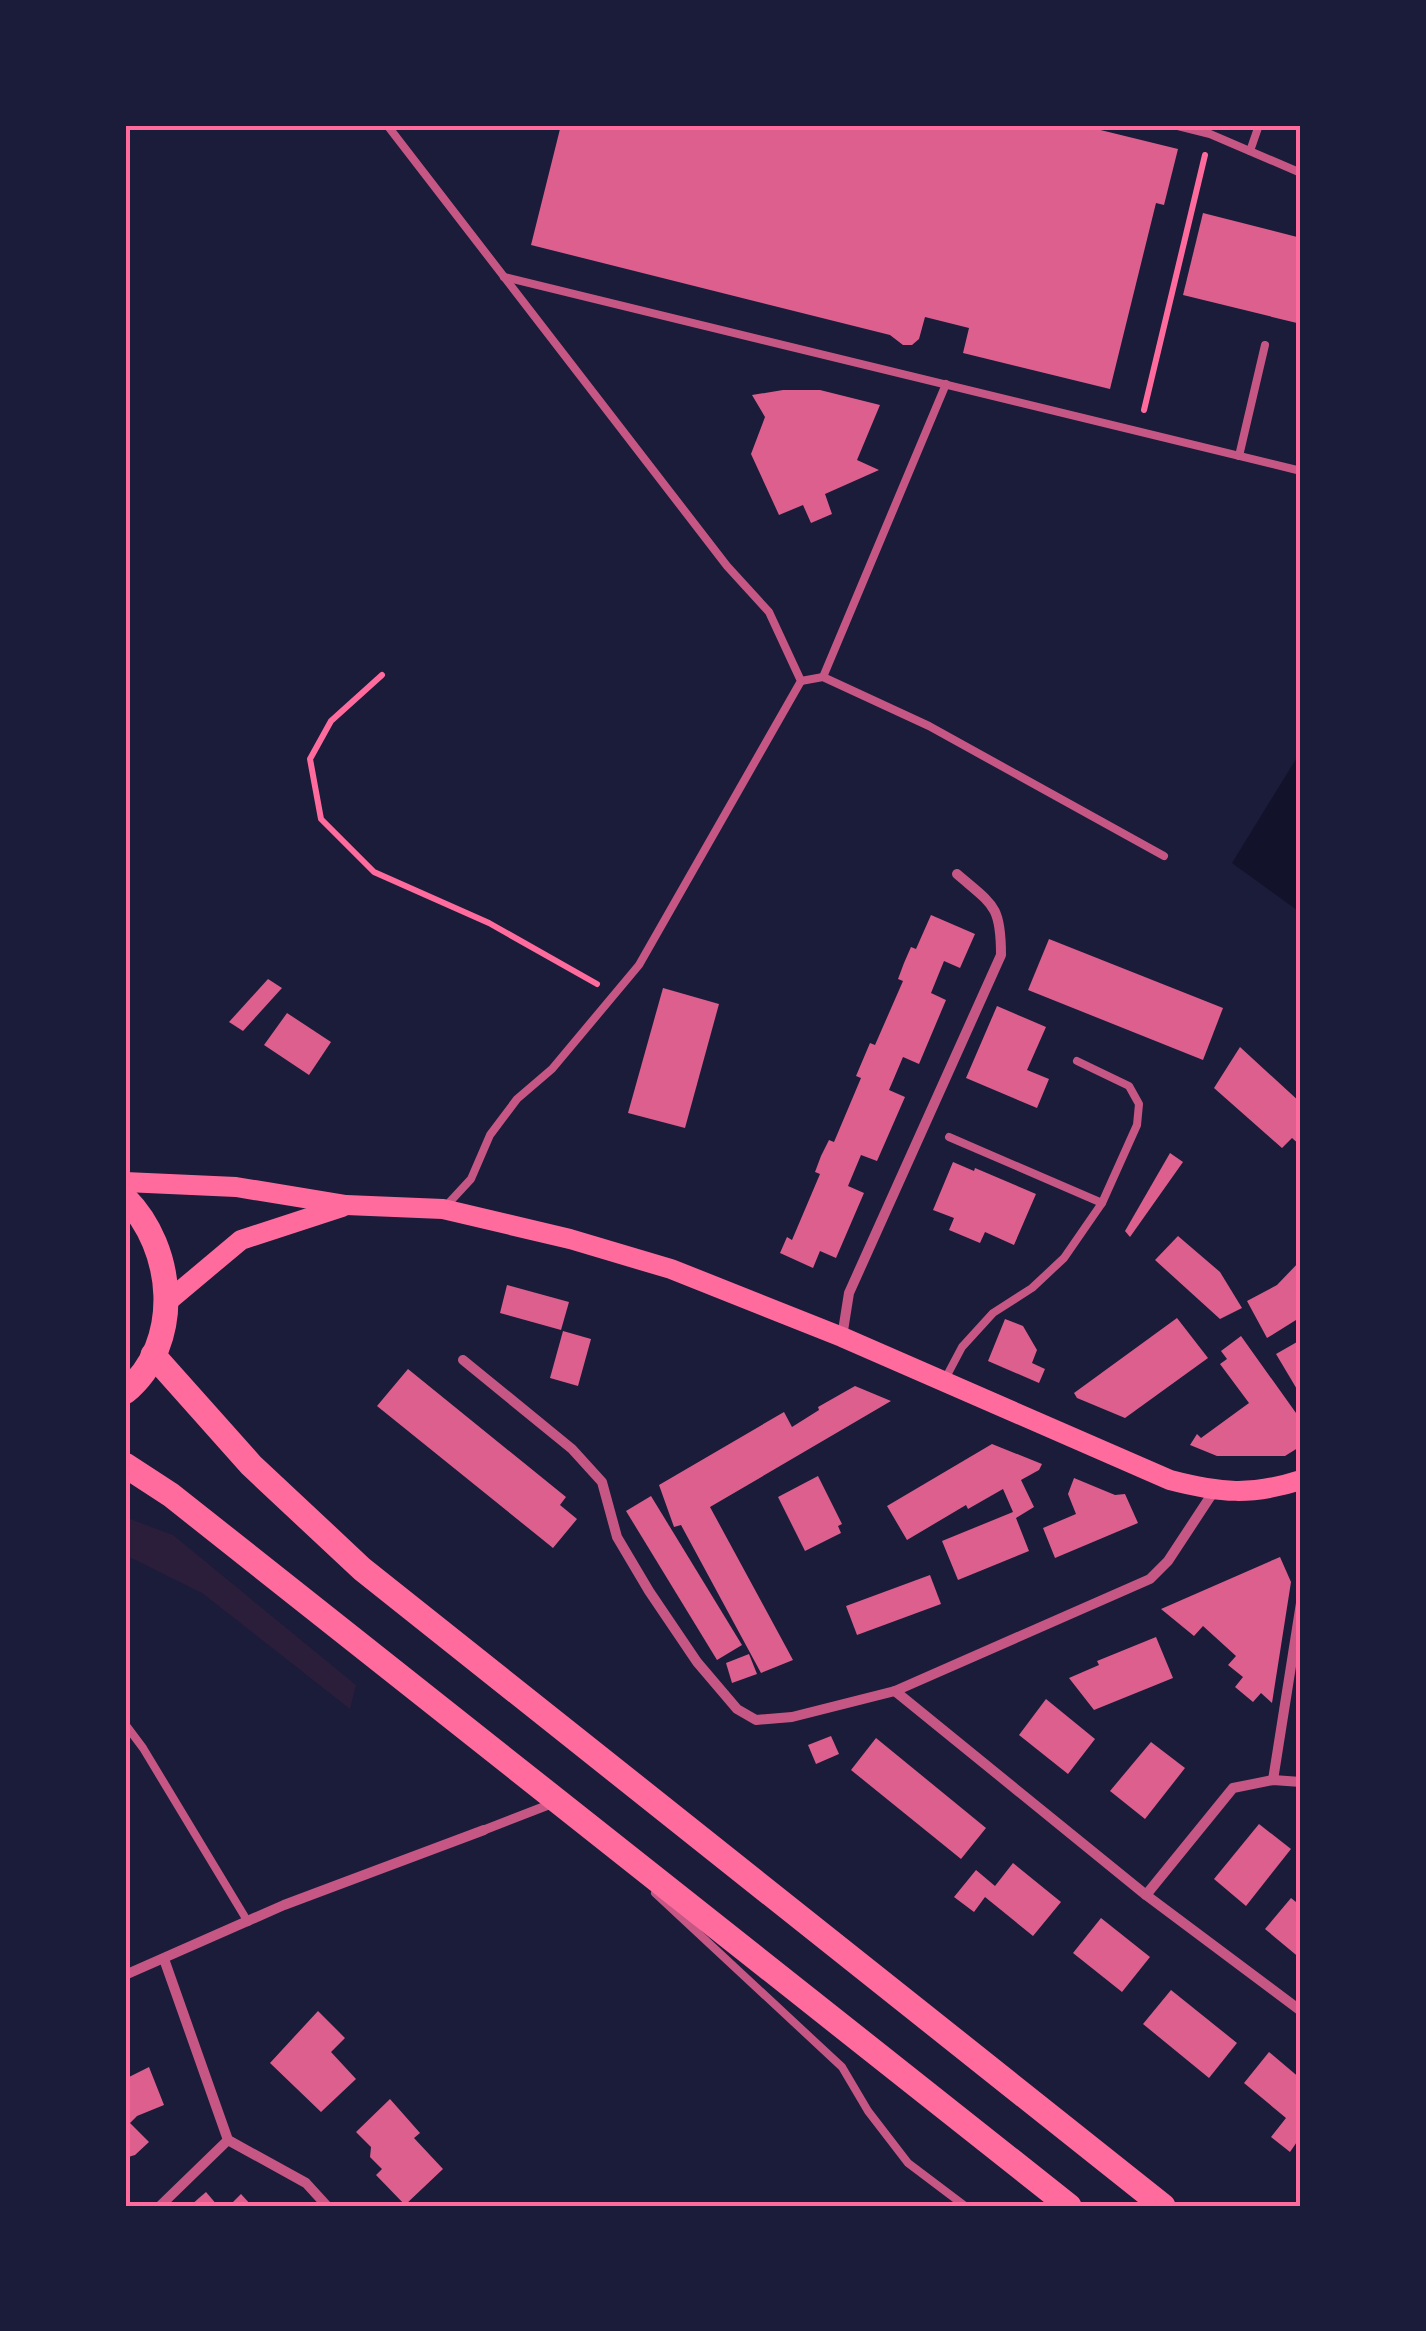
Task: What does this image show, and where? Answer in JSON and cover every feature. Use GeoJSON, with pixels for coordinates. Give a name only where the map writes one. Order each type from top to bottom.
{"type":"FeatureCollection","features":[{"type":"Feature","properties":{"kind":"main road"},"geometry":{"type":"LineString","coordinates":[[125,1182],[236,1187],[346,1206],[443,1209],[570,1239],[671,1269],[842,1336],[1170,1480],[1214,1491],[1269,1491],[1301,1480]]}},
{"type":"Feature","properties":{"kind":"main road"},"geometry":{"type":"LineString","coordinates":[[125,1198],[142,1214],[162,1256],[167,1302],[163,1329],[153,1355],[125,1392]]}},
{"type":"Feature","properties":{"kind":"main road"},"geometry":{"type":"LineString","coordinates":[[167,1302],[241,1240],[346,1206]]}},
{"type":"Feature","properties":{"kind":"main road"},"geometry":{"type":"LineString","coordinates":[[153,1355],[250,1465],[362,1569],[1163,2206]]}},
{"type":"Feature","properties":{"kind":"main road"},"geometry":{"type":"LineString","coordinates":[[125,1465],[170,1495],[1068,2206]]}},
{"type":"Feature","properties":{"kind":"street"},"geometry":{"type":"LineString","coordinates":[[842,1336],[849,1293],[1001,955],[1001,926],[994,906],[957,874]]}},
{"type":"Feature","properties":{"kind":"street"},"geometry":{"type":"LineString","coordinates":[[463,1360],[572,1449],[602,1482],[617,1537],[698,1662],[736,1709],[756,1720],[792,1718],[895,1690],[1150,1579],[1168,1561],[1214,1491]]}},
{"type":"Feature","properties":{"kind":"street"},"geometry":{"type":"LineString","coordinates":[[1301,1531],[1301,1546]]}},
{"type":"Feature","properties":{"kind":"street"},"geometry":{"type":"LineString","coordinates":[[1274,1780],[1301,1603]]}},
{"type":"Feature","properties":{"kind":"street"},"geometry":{"type":"LineString","coordinates":[[895,1690],[1146,1895],[1301,2011]]}},
{"type":"Feature","properties":{"kind":"street"},"geometry":{"type":"LineString","coordinates":[[1146,1895],[1232,1788],[1274,1780],[1301,1782]]}},
{"type":"Feature","properties":{"kind":"street"},"geometry":{"type":"LineString","coordinates":[[125,1976],[248,1922],[557,1802]]}},
{"type":"Feature","properties":{"kind":"street"},"geometry":{"type":"LineString","coordinates":[[164,1959],[228,2140],[306,2183],[328,2206]]}},
{"type":"Feature","properties":{"kind":"street"},"geometry":{"type":"LineString","coordinates":[[160,2206],[228,2140]]}},
{"type":"Feature","properties":{"kind":"lane"},"geometry":{"type":"LineString","coordinates":[[387,125],[727,566],[770,612],[801,682]]}},
{"type":"Feature","properties":{"kind":"lane"},"geometry":{"type":"LineString","coordinates":[[1174,125],[1210,134],[1301,173]]}},
{"type":"Feature","properties":{"kind":"lane"},"geometry":{"type":"LineString","coordinates":[[1250,151],[1259,125]]}},
{"type":"Feature","properties":{"kind":"lane"},"geometry":{"type":"LineString","coordinates":[[504,277],[1301,471]]}},
{"type":"Feature","properties":{"kind":"lane"},"geometry":{"type":"LineString","coordinates":[[1239,456],[1265,346]]}},
{"type":"Feature","properties":{"kind":"lane"},"geometry":{"type":"LineString","coordinates":[[823,677],[946,384]]}},
{"type":"Feature","properties":{"kind":"lane"},"geometry":{"type":"LineString","coordinates":[[443,1209],[471,1179],[490,1135],[518,1099],[552,1069],[639,965],[652,936],[801,682],[823,677],[928,726],[1164,856]]}},
{"type":"Feature","properties":{"kind":"lane"},"geometry":{"type":"LineString","coordinates":[[944,1381],[962,1347],[994,1313],[1032,1288],[1064,1258],[1102,1203],[1137,1125],[1139,1104],[1130,1086],[1077,1060]]}},
{"type":"Feature","properties":{"kind":"lane"},"geometry":{"type":"LineString","coordinates":[[949,1137],[1102,1203]]}},
{"type":"Feature","properties":{"kind":"lane"},"geometry":{"type":"LineString","coordinates":[[125,1724],[248,1922]]}},
{"type":"Feature","properties":{"kind":"lane"},"geometry":{"type":"LineString","coordinates":[[557,1802],[842,2067],[868,2111],[908,2162],[965,2206]]}},
{"type":"Feature","properties":{"kind":"path"},"geometry":{"type":"LineString","coordinates":[[1140,431],[1210,134]]}},
{"type":"Feature","properties":{"kind":"path"},"geometry":{"type":"LineString","coordinates":[[382,675],[330,721],[310,759],[321,819],[374,872],[489,923],[617,995]]}},
{"type":"Feature","properties":{"kind":"shaded area"},"geometry":{"type":"Polygon","coordinates":[[[1301,751],[1301,913],[1232,863],[1301,751]]]}},
{"type":"Feature","properties":{"kind":"shaded area"},"geometry":{"type":"Polygon","coordinates":[[[125,1517],[173,1535],[356,1685],[350,1709],[202,1593],[125,1555],[125,1517]]]}},
{"type":"Feature","properties":{"kind":"building"},"geometry":{"type":"Polygon","coordinates":[[[561,125],[1080,125],[1178,149],[1164,205],[1156,203],[1110,389],[963,353],[969,328],[925,317],[919,339],[912,345],[903,345],[890,335],[531,245],[561,125]]]}},
{"type":"Feature","properties":{"kind":"building"},"geometry":{"type":"Polygon","coordinates":[[[1203,213],[1301,238],[1301,324],[1183,295],[1203,213]]]}},
{"type":"Feature","properties":{"kind":"building"},"geometry":{"type":"Polygon","coordinates":[[[820,390],[880,405],[857,460],[879,470],[825,494],[832,514],[811,523],[803,505],[779,515],[751,454],[765,417],[752,395],[820,390]]]}},
{"type":"Feature","properties":{"kind":"building"},"geometry":{"type":"Polygon","coordinates":[[[931,915],[975,934],[960,968],[944,961],[931,993],[946,1000],[919,1064],[903,1057],[889,1090],[905,1097],[877,1161],[861,1155],[848,1186],[864,1193],[836,1258],[820,1251],[813,1268],[780,1253],[787,1237],[792,1240],[820,1174],[815,1172],[821,1156],[829,1140],[834,1142],[861,1078],[856,1076],[870,1043],[875,1045],[903,981],[898,979],[904,963],[911,947],[916,949],[931,915]]]}},
{"type":"Feature","properties":{"kind":"building"},"geometry":{"type":"Polygon","coordinates":[[[1049,939],[1223,1008],[1203,1060],[1028,990],[1049,939]]]}},
{"type":"Feature","properties":{"kind":"building"},"geometry":{"type":"Polygon","coordinates":[[[268,979],[282,988],[243,1031],[229,1022],[268,979]]]}},
{"type":"Feature","properties":{"kind":"building"},"geometry":{"type":"Polygon","coordinates":[[[663,988],[719,1004],[685,1128],[628,1113],[663,988]]]}},
{"type":"Feature","properties":{"kind":"building"},"geometry":{"type":"Polygon","coordinates":[[[997,1006],[1046,1027],[1027,1070],[1049,1079],[1037,1108],[966,1078],[997,1006]]]}},
{"type":"Feature","properties":{"kind":"building"},"geometry":{"type":"Polygon","coordinates":[[[287,1013],[331,1042],[309,1075],[264,1045],[287,1013]]]}},
{"type":"Feature","properties":{"kind":"building"},"geometry":{"type":"Polygon","coordinates":[[[1240,1047],[1301,1103],[1301,1146],[1292,1138],[1282,1148],[1214,1088],[1240,1047]]]}},
{"type":"Feature","properties":{"kind":"building"},"geometry":{"type":"Polygon","coordinates":[[[1170,1153],[1183,1162],[1130,1237],[1125,1231],[1170,1153]]]}},
{"type":"Feature","properties":{"kind":"building"},"geometry":{"type":"Polygon","coordinates":[[[953,1162],[1036,1194],[1014,1245],[985,1232],[980,1243],[949,1230],[954,1218],[933,1210],[953,1162]]]}},
{"type":"Feature","properties":{"kind":"building"},"geometry":{"type":"Polygon","coordinates":[[[1178,1236],[1220,1272],[1242,1308],[1220,1319],[1155,1260],[1178,1236]]]}},
{"type":"Feature","properties":{"kind":"building"},"geometry":{"type":"Polygon","coordinates":[[[1301,1260],[1301,1329],[1296,1320],[1267,1338],[1247,1301],[1277,1285],[1301,1260]]]}},
{"type":"Feature","properties":{"kind":"building"},"geometry":{"type":"Polygon","coordinates":[[[507,1285],[569,1302],[561,1330],[500,1313],[507,1285]]]}},
{"type":"Feature","properties":{"kind":"building"},"geometry":{"type":"Polygon","coordinates":[[[1177,1318],[1208,1358],[1125,1418],[1077,1398],[1074,1393],[1177,1318]]]}},
{"type":"Feature","properties":{"kind":"building"},"geometry":{"type":"Polygon","coordinates":[[[1005,1319],[1023,1326],[1037,1350],[1032,1363],[1045,1369],[1039,1383],[988,1361],[1005,1319]]]}},
{"type":"Feature","properties":{"kind":"building"},"geometry":{"type":"Polygon","coordinates":[[[563,1331],[591,1339],[578,1386],[550,1378],[563,1331]]]}},
{"type":"Feature","properties":{"kind":"building"},"geometry":{"type":"Polygon","coordinates":[[[1241,1336],[1301,1420],[1301,1446],[1285,1456],[1217,1456],[1190,1445],[1197,1434],[1201,1438],[1249,1403],[1220,1364],[1227,1359],[1221,1351],[1241,1336]]]}},
{"type":"Feature","properties":{"kind":"building"},"geometry":{"type":"Polygon","coordinates":[[[1297,1342],[1301,1347],[1301,1396],[1276,1354],[1297,1342]]]}},
{"type":"Feature","properties":{"kind":"building"},"geometry":{"type":"Polygon","coordinates":[[[408,1369],[566,1497],[560,1505],[577,1519],[553,1548],[377,1406],[408,1369]]]}},
{"type":"Feature","properties":{"kind":"building"},"geometry":{"type":"Polygon","coordinates":[[[855,1386],[891,1401],[710,1507],[793,1660],[761,1673],[681,1525],[674,1527],[659,1485],[784,1412],[792,1427],[855,1386]]]}},
{"type":"Feature","properties":{"kind":"building"},"geometry":{"type":"Polygon","coordinates":[[[992,1444],[1042,1464],[1021,1480],[1034,1507],[1016,1518],[1029,1551],[958,1580],[942,1541],[1013,1512],[1003,1489],[968,1509],[966,1505],[907,1540],[887,1506],[992,1444]]]}},
{"type":"Feature","properties":{"kind":"building"},"geometry":{"type":"Polygon","coordinates":[[[818,1476],[842,1524],[838,1526],[841,1533],[805,1551],[778,1497],[818,1476]]]}},
{"type":"Feature","properties":{"kind":"building"},"geometry":{"type":"Polygon","coordinates":[[[1074,1478],[1115,1495],[1125,1494],[1138,1523],[1055,1558],[1043,1528],[1076,1514],[1068,1494],[1074,1478]]]}},
{"type":"Feature","properties":{"kind":"building"},"geometry":{"type":"Polygon","coordinates":[[[651,1496],[742,1645],[717,1660],[626,1511],[651,1496]]]}},
{"type":"Feature","properties":{"kind":"building"},"geometry":{"type":"Polygon","coordinates":[[[1280,1557],[1291,1582],[1272,1703],[1261,1693],[1253,1702],[1235,1687],[1243,1677],[1228,1665],[1236,1656],[1203,1626],[1194,1636],[1161,1609],[1280,1557]]]}},
{"type":"Feature","properties":{"kind":"building"},"geometry":{"type":"Polygon","coordinates":[[[930,1575],[941,1604],[857,1635],[846,1606],[930,1575]]]}},
{"type":"Feature","properties":{"kind":"building"},"geometry":{"type":"Polygon","coordinates":[[[1156,1637],[1173,1678],[1094,1710],[1069,1678],[1099,1665],[1097,1661],[1156,1637]]]}},
{"type":"Feature","properties":{"kind":"building"},"geometry":{"type":"Polygon","coordinates":[[[749,1654],[757,1674],[732,1683],[726,1663],[749,1654]]]}},
{"type":"Feature","properties":{"kind":"building"},"geometry":{"type":"Polygon","coordinates":[[[1301,1666],[1301,1699],[1296,1697],[1301,1666]]]}},
{"type":"Feature","properties":{"kind":"building"},"geometry":{"type":"Polygon","coordinates":[[[1046,1699],[1095,1739],[1068,1774],[1019,1735],[1046,1699]]]}},
{"type":"Feature","properties":{"kind":"building"},"geometry":{"type":"Polygon","coordinates":[[[831,1736],[839,1754],[816,1764],[808,1745],[831,1736]]]}},
{"type":"Feature","properties":{"kind":"building"},"geometry":{"type":"Polygon","coordinates":[[[876,1738],[986,1828],[961,1859],[851,1770],[876,1738]]]}},
{"type":"Feature","properties":{"kind":"building"},"geometry":{"type":"Polygon","coordinates":[[[1151,1742],[1185,1768],[1145,1819],[1110,1791],[1151,1742]]]}},
{"type":"Feature","properties":{"kind":"building"},"geometry":{"type":"Polygon","coordinates":[[[1259,1824],[1291,1849],[1246,1906],[1214,1879],[1259,1824]]]}},
{"type":"Feature","properties":{"kind":"building"},"geometry":{"type":"Polygon","coordinates":[[[1013,1863],[1061,1902],[1033,1936],[985,1897],[974,1912],[954,1897],[976,1870],[995,1886],[1013,1863]]]}},
{"type":"Feature","properties":{"kind":"building"},"geometry":{"type":"Polygon","coordinates":[[[1291,1898],[1301,1906],[1301,1959],[1265,1929],[1291,1898]]]}},
{"type":"Feature","properties":{"kind":"building"},"geometry":{"type":"Polygon","coordinates":[[[1101,1918],[1150,1957],[1122,1992],[1073,1953],[1101,1918]]]}},
{"type":"Feature","properties":{"kind":"building"},"geometry":{"type":"Polygon","coordinates":[[[1171,1990],[1237,2043],[1209,2078],[1143,2024],[1171,1990]]]}},
{"type":"Feature","properties":{"kind":"building"},"geometry":{"type":"Polygon","coordinates":[[[318,2011],[345,2038],[331,2052],[356,2079],[321,2112],[270,2063],[318,2011]]]}},
{"type":"Feature","properties":{"kind":"building"},"geometry":{"type":"Polygon","coordinates":[[[1269,2052],[1301,2079],[1301,2136],[1290,2152],[1271,2137],[1286,2118],[1244,2083],[1269,2052]]]}},
{"type":"Feature","properties":{"kind":"building"},"geometry":{"type":"Polygon","coordinates":[[[149,2067],[164,2105],[130,2123],[149,2142],[135,2155],[125,2158],[125,2099],[129,2098],[125,2079],[149,2067]]]}},
{"type":"Feature","properties":{"kind":"building"},"geometry":{"type":"Polygon","coordinates":[[[390,2099],[420,2133],[414,2138],[443,2169],[405,2205],[376,2175],[382,2169],[370,2157],[371,2147],[356,2132],[390,2099]]]}},
{"type":"Feature","properties":{"kind":"building"},"geometry":{"type":"Polygon","coordinates":[[[206,2192],[218,2206],[190,2206],[199,2198],[206,2192]]]}},
{"type":"Feature","properties":{"kind":"building"},"geometry":{"type":"Polygon","coordinates":[[[241,2194],[252,2206],[229,2206],[241,2194]]]}}]}
